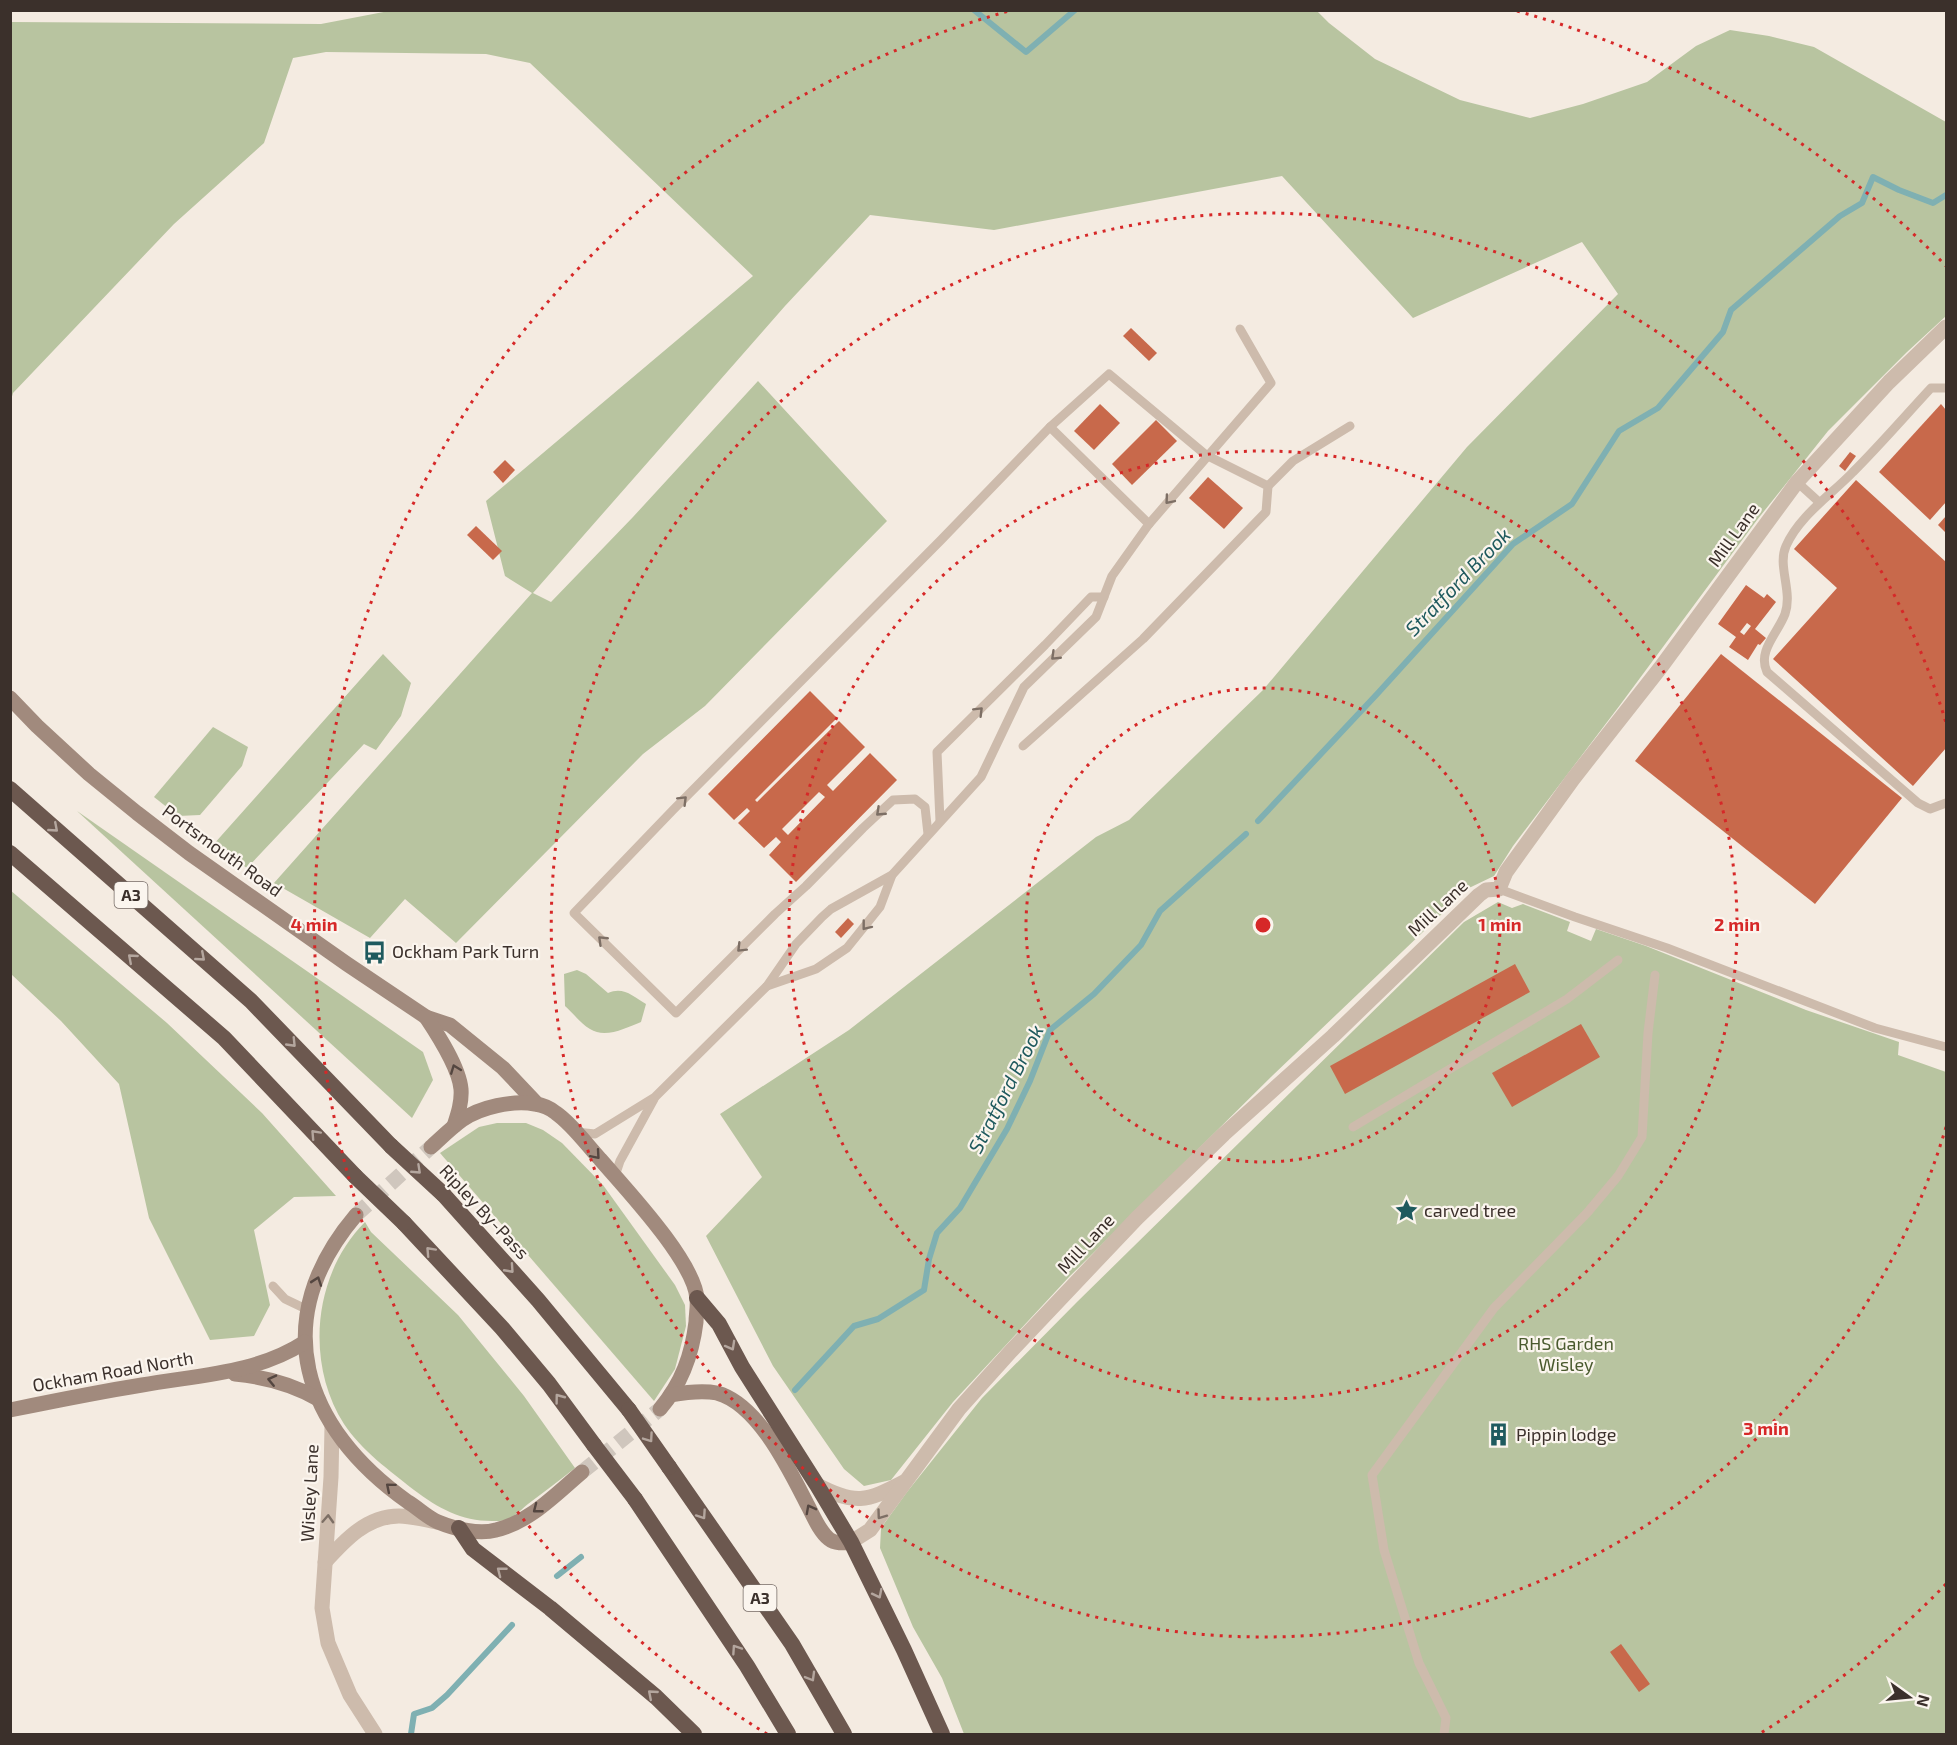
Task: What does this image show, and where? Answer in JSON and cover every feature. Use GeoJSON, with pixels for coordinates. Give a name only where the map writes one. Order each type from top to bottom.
{"type":"FeatureCollection","features":[{"type":"Feature","properties":{"kind":"highway","name":"Ripley By-Pass"},"geometry":{"type":"LineString","coordinates":[[10,789],[251,1001],[391,1146],[442,1194],[538,1300],[629,1410],[792,1644],[844,1734]]}},
{"type":"Feature","properties":{"kind":"highway","name":"A3"},"geometry":{"type":"LineString","coordinates":[[10,853],[224,1038],[404,1223],[502,1328],[549,1384],[634,1499],[747,1666],[788,1734]]}},
{"type":"Feature","properties":{"kind":"highway"},"geometry":{"type":"LineString","coordinates":[[698,1298],[719,1324],[742,1367],[851,1542],[900,1640],[942,1734]]}},
{"type":"Feature","properties":{"kind":"highway"},"geometry":{"type":"LineString","coordinates":[[459,1528],[473,1549],[592,1643],[656,1697],[694,1734]]}},
{"type":"Feature","properties":{"kind":"main road","name":"Portsmouth Road"},"geometry":{"type":"LineString","coordinates":[[10,698],[89,774],[137,813],[272,911],[426,1017],[450,1024],[503,1068],[537,1104]]}},
{"type":"Feature","properties":{"kind":"main road","name":"Portsmouth Road"},"geometry":{"type":"LineString","coordinates":[[426,1017],[442,1041],[461,1086],[460,1109],[454,1126]]}},
{"type":"Feature","properties":{"kind":"main road"},"geometry":{"type":"LineString","coordinates":[[431,1147],[454,1126],[474,1113],[502,1104],[518,1102],[537,1104],[557,1113],[641,1205],[686,1268],[698,1298],[694,1337],[689,1358],[671,1395],[660,1408]]}},
{"type":"Feature","properties":{"kind":"main road"},"geometry":{"type":"LineString","coordinates":[[356,1215],[337,1237],[320,1272],[308,1310],[305,1342],[307,1363],[318,1399],[332,1426],[368,1469],[437,1522],[477,1532],[494,1531],[517,1524],[582,1472]]}},
{"type":"Feature","properties":{"kind":"main road","name":"Ockham Road North"},"geometry":{"type":"LineString","coordinates":[[10,1410],[142,1384],[250,1367],[281,1356],[305,1342]]}},
{"type":"Feature","properties":{"kind":"main road","name":"Ockham Road North"},"geometry":{"type":"LineString","coordinates":[[223,1373],[252,1376],[282,1383],[318,1399]]}},
{"type":"Feature","properties":{"kind":"main road"},"geometry":{"type":"LineString","coordinates":[[671,1395],[705,1391],[720,1394],[747,1409],[767,1435],[818,1525],[828,1538],[836,1542],[851,1542]]}},
{"type":"Feature","properties":{"kind":"street","name":"Mill Lane"},"geometry":{"type":"LineString","coordinates":[[851,1542],[870,1530],[959,1409],[1137,1218],[1224,1134],[1333,1036],[1479,895],[1486,890],[1499,889],[1506,872],[1573,779],[1661,667],[1797,482],[1889,382],[1947,327]]}},
{"type":"Feature","properties":{"kind":"street","name":"Wisley Lane"},"geometry":{"type":"LineString","coordinates":[[332,1426],[322,1608],[328,1643],[350,1695],[375,1734]]}},
{"type":"Feature","properties":{"kind":"street","name":"Mill Lane"},"geometry":{"type":"LineString","coordinates":[[817,1485],[838,1496],[861,1499],[883,1493],[906,1481]]}},
{"type":"Feature","properties":{"kind":"street","name":"Wisley Lane"},"geometry":{"type":"LineString","coordinates":[[326,1562],[344,1541],[369,1522],[398,1516],[437,1522]]}},
{"type":"Feature","properties":{"kind":"lane"},"geometry":{"type":"LineString","coordinates":[[576,1132],[595,1134],[655,1097],[767,986],[796,944],[831,909],[892,875],[981,777],[1024,687],[1096,616],[1112,576],[1149,524],[1206,455],[1271,383],[1240,329]]}},
{"type":"Feature","properties":{"kind":"lane"},"geometry":{"type":"LineString","coordinates":[[928,834],[925,807],[915,798],[893,800],[806,886],[774,914],[676,1013],[574,914],[673,810],[1050,427],[1109,374],[1206,455],[1268,486]]}},
{"type":"Feature","properties":{"kind":"lane"},"geometry":{"type":"LineString","coordinates":[[1947,388],[1930,388],[1852,474],[1819,502],[1786,546],[1782,561],[1788,585],[1786,612],[1764,655],[1763,664],[1767,672],[1918,803],[1930,809],[1947,804]]}},
{"type":"Feature","properties":{"kind":"lane"},"geometry":{"type":"LineString","coordinates":[[1023,746],[1143,639],[1266,512],[1268,486],[1293,461],[1350,426]]}},
{"type":"Feature","properties":{"kind":"lane"},"geometry":{"type":"LineString","coordinates":[[1050,427],[1149,524]]}},
{"type":"Feature","properties":{"kind":"lane"},"geometry":{"type":"LineString","coordinates":[[1797,482],[1819,502]]}},
{"type":"Feature","properties":{"kind":"lane"},"geometry":{"type":"LineString","coordinates":[[940,821],[937,752],[1091,597],[1104,597]]}},
{"type":"Feature","properties":{"kind":"lane"},"geometry":{"type":"LineString","coordinates":[[767,986],[816,969],[847,948],[880,907],[892,875]]}},
{"type":"Feature","properties":{"kind":"lane"},"geometry":{"type":"LineString","coordinates":[[1499,889],[1667,948],[1875,1028],[1947,1047]]}},
{"type":"Feature","properties":{"kind":"lane"},"geometry":{"type":"LineString","coordinates":[[1353,1127],[1567,999],[1618,960]]}},
{"type":"Feature","properties":{"kind":"lane"},"geometry":{"type":"LineString","coordinates":[[1444,1734],[1446,1718],[1419,1663],[1384,1550],[1372,1475],[1494,1308],[1587,1213],[1618,1176],[1642,1137],[1648,1033],[1655,975]]}},
{"type":"Feature","properties":{"kind":"lane"},"geometry":{"type":"LineString","coordinates":[[615,1176],[620,1161],[655,1097]]}},
{"type":"Feature","properties":{"kind":"lane"},"geometry":{"type":"LineString","coordinates":[[273,1286],[285,1299],[308,1310]]}},
{"type":"Feature","properties":{"kind":"green space"},"geometry":{"type":"Polygon","coordinates":[[[394,10],[1317,11],[1375,59],[1460,100],[1530,118],[1583,104],[1647,82],[1696,46],[1730,30],[1769,36],[1814,47],[1946,122],[1946,316],[1828,431],[1757,520],[1513,846],[1494,876],[1469,888],[1272,1076],[1069,1277],[953,1402],[891,1480],[864,1486],[844,1469],[773,1366],[706,1236],[762,1177],[720,1114],[849,1030],[1096,837],[1129,820],[1263,690],[1467,447],[1618,294],[1582,242],[1413,318],[1282,176],[994,230],[870,215],[785,306],[533,593],[551,602],[758,381],[887,521],[705,706],[643,754],[456,943],[405,899],[370,938],[274,883],[532,593],[505,576],[486,501],[753,276],[530,63],[486,54],[326,52],[293,58],[264,143],[174,224],[13,393],[11,400],[11,22],[321,24],[394,10]]]}},
{"type":"Feature","properties":{"kind":"green space"},"geometry":{"type":"Polygon","coordinates":[[[383,654],[411,683],[401,716],[376,750],[364,744],[247,868],[213,845],[383,654]]]}},
{"type":"Feature","properties":{"kind":"green space"},"geometry":{"type":"Polygon","coordinates":[[[213,727],[248,747],[242,766],[200,815],[178,816],[154,797],[213,727]]]}},
{"type":"Feature","properties":{"kind":"green space"},"geometry":{"type":"Polygon","coordinates":[[[77,811],[423,1052],[433,1080],[412,1118],[77,811]]]}},
{"type":"Feature","properties":{"kind":"green space"},"geometry":{"type":"Polygon","coordinates":[[[10,890],[167,1023],[262,1113],[336,1196],[294,1197],[254,1230],[270,1305],[254,1336],[210,1340],[149,1218],[119,1084],[61,1021],[11,974],[10,890]]]}},
{"type":"Feature","properties":{"kind":"green space","name":"RHS Garden Wisley"},"geometry":{"type":"Polygon","coordinates":[[[1498,902],[1512,908],[1523,904],[1570,922],[1567,931],[1591,941],[1596,929],[1646,946],[1806,1010],[1899,1042],[1898,1055],[1946,1072],[1946,1734],[964,1734],[942,1678],[913,1627],[880,1548],[881,1528],[982,1398],[1464,922],[1498,902]]]}},
{"type":"Feature","properties":{"kind":"green space"},"geometry":{"type":"Polygon","coordinates":[[[577,970],[586,974],[608,993],[623,991],[646,1004],[641,1022],[609,1033],[596,1032],[583,1024],[565,1006],[564,974],[577,970]]]}},
{"type":"Feature","properties":{"kind":"green space"},"geometry":{"type":"Polygon","coordinates":[[[497,1123],[526,1123],[543,1130],[562,1143],[603,1185],[675,1285],[685,1305],[686,1326],[675,1369],[654,1401],[440,1153],[479,1127],[497,1123]]]}},
{"type":"Feature","properties":{"kind":"green space"},"geometry":{"type":"Polygon","coordinates":[[[365,1222],[371,1232],[458,1315],[524,1396],[575,1468],[509,1519],[492,1521],[470,1519],[441,1508],[423,1496],[386,1468],[359,1443],[344,1424],[332,1400],[324,1374],[320,1347],[320,1320],[325,1293],[334,1267],[348,1243],[365,1222]]]}},
{"type":"Feature","properties":{"kind":"building"},"geometry":{"type":"Polygon","coordinates":[[[1131,328],[1157,353],[1149,361],[1123,336],[1131,328]]]}},
{"type":"Feature","properties":{"kind":"building"},"geometry":{"type":"Polygon","coordinates":[[[1100,404],[1120,423],[1094,450],[1074,431],[1100,404]]]}},
{"type":"Feature","properties":{"kind":"building"},"geometry":{"type":"Polygon","coordinates":[[[1941,404],[1946,410],[1946,502],[1930,520],[1879,472],[1941,404]]]}},
{"type":"Feature","properties":{"kind":"building"},"geometry":{"type":"Polygon","coordinates":[[[1156,420],[1177,441],[1132,485],[1112,464],[1156,420]]]}},
{"type":"Feature","properties":{"kind":"building"},"geometry":{"type":"Polygon","coordinates":[[[1850,452],[1856,456],[1845,471],[1839,466],[1850,452]]]}},
{"type":"Feature","properties":{"kind":"building"},"geometry":{"type":"Polygon","coordinates":[[[505,460],[515,470],[503,483],[493,472],[505,460]]]}},
{"type":"Feature","properties":{"kind":"building"},"geometry":{"type":"Polygon","coordinates":[[[1208,477],[1243,508],[1224,529],[1189,498],[1208,477]]]}},
{"type":"Feature","properties":{"kind":"building"},"geometry":{"type":"Polygon","coordinates":[[[1856,480],[1946,562],[1946,748],[1913,786],[1773,659],[1837,588],[1794,549],[1856,480]]]}},
{"type":"Feature","properties":{"kind":"building"},"geometry":{"type":"Polygon","coordinates":[[[1946,516],[1946,533],[1938,525],[1946,516]]]}},
{"type":"Feature","properties":{"kind":"building"},"geometry":{"type":"Polygon","coordinates":[[[476,526],[502,551],[493,560],[467,535],[476,526]]]}},
{"type":"Feature","properties":{"kind":"building"},"geometry":{"type":"Polygon","coordinates":[[[1746,585],[1764,598],[1767,594],[1776,602],[1755,629],[1766,638],[1760,645],[1758,644],[1748,660],[1729,647],[1736,637],[1718,624],[1746,585]],[[1747,623],[1740,632],[1744,635],[1751,626],[1747,623]]]}},
{"type":"Feature","properties":{"kind":"building"},"geometry":{"type":"Polygon","coordinates":[[[1721,654],[1902,798],[1815,904],[1635,761],[1721,654]]]}},
{"type":"Feature","properties":{"kind":"building"},"geometry":{"type":"Polygon","coordinates":[[[810,691],[837,718],[755,800],[757,802],[839,721],[865,747],[827,785],[833,791],[870,753],[897,780],[796,882],[769,855],[781,842],[776,837],[764,848],[738,823],[750,811],[747,808],[734,820],[708,794],[810,691]],[[819,792],[782,829],[788,835],[825,797],[819,792]]]}},
{"type":"Feature","properties":{"kind":"building"},"geometry":{"type":"Polygon","coordinates":[[[848,918],[854,924],[841,938],[835,932],[848,918]]]}},
{"type":"Feature","properties":{"kind":"building"},"geometry":{"type":"Polygon","coordinates":[[[1515,964],[1530,992],[1345,1094],[1330,1066],[1515,964]]]}},
{"type":"Feature","properties":{"kind":"building"},"geometry":{"type":"Polygon","coordinates":[[[1581,1024],[1600,1057],[1512,1107],[1492,1073],[1581,1024]]]}},
{"type":"Feature","properties":{"kind":"building","name":"Pippin lodge"},"geometry":{"type":"Polygon","coordinates":[[[1498,1426],[1504,1429],[1507,1435],[1504,1441],[1498,1444],[1492,1441],[1489,1435],[1492,1429],[1498,1426]]]}},
{"type":"Feature","properties":{"kind":"building"},"geometry":{"type":"Polygon","coordinates":[[[1621,1644],[1650,1684],[1639,1692],[1610,1652],[1621,1644]]]}},
{"type":"Feature","properties":{"kind":"waterway"},"geometry":{"type":"LineString","coordinates":[[974,10],[1026,52],[1075,10]]}},
{"type":"Feature","properties":{"kind":"waterway","name":"Stratford Brook"},"geometry":{"type":"LineString","coordinates":[[1258,821],[1513,544],[1572,504],[1619,431],[1658,408],[1723,332],[1731,310],[1840,216],[1862,203],[1873,177],[1933,203],[1946,195]]}},
{"type":"Feature","properties":{"kind":"waterway","name":"Stratford Brook"},"geometry":{"type":"LineString","coordinates":[[795,1390],[854,1326],[878,1319],[924,1290],[929,1259],[937,1233],[960,1208],[1007,1129],[1030,1081],[1050,1030],[1094,994],[1141,945],[1160,911],[1246,834]]}},
{"type":"Feature","properties":{"kind":"waterway","name":"Stratford Brook"},"geometry":{"type":"LineString","coordinates":[[557,1576],[581,1557]]}},
{"type":"Feature","properties":{"kind":"waterway","name":"Stratford Brook"},"geometry":{"type":"LineString","coordinates":[[411,1734],[414,1714],[432,1708],[447,1695],[512,1625]]}},
{"type":"Feature","properties":{"kind":"tunnel"},"geometry":{"type":"LineString","coordinates":[[356,1215],[431,1147]]}},
{"type":"Feature","properties":{"kind":"tunnel"},"geometry":{"type":"LineString","coordinates":[[582,1472],[660,1409]]}},
{"type":"Feature","properties":{"kind":"place","name":"Ockham Park Turn"},"geometry":{"type":"Point","coordinates":[374,952]}},
{"type":"Feature","properties":{"kind":"place","name":"carved tree"},"geometry":{"type":"Point","coordinates":[1406,1211]}},
{"type":"Feature","properties":{"kind":"place","name":"Pippin lodge"},"geometry":{"type":"Point","coordinates":[1498,1435]}}]}
